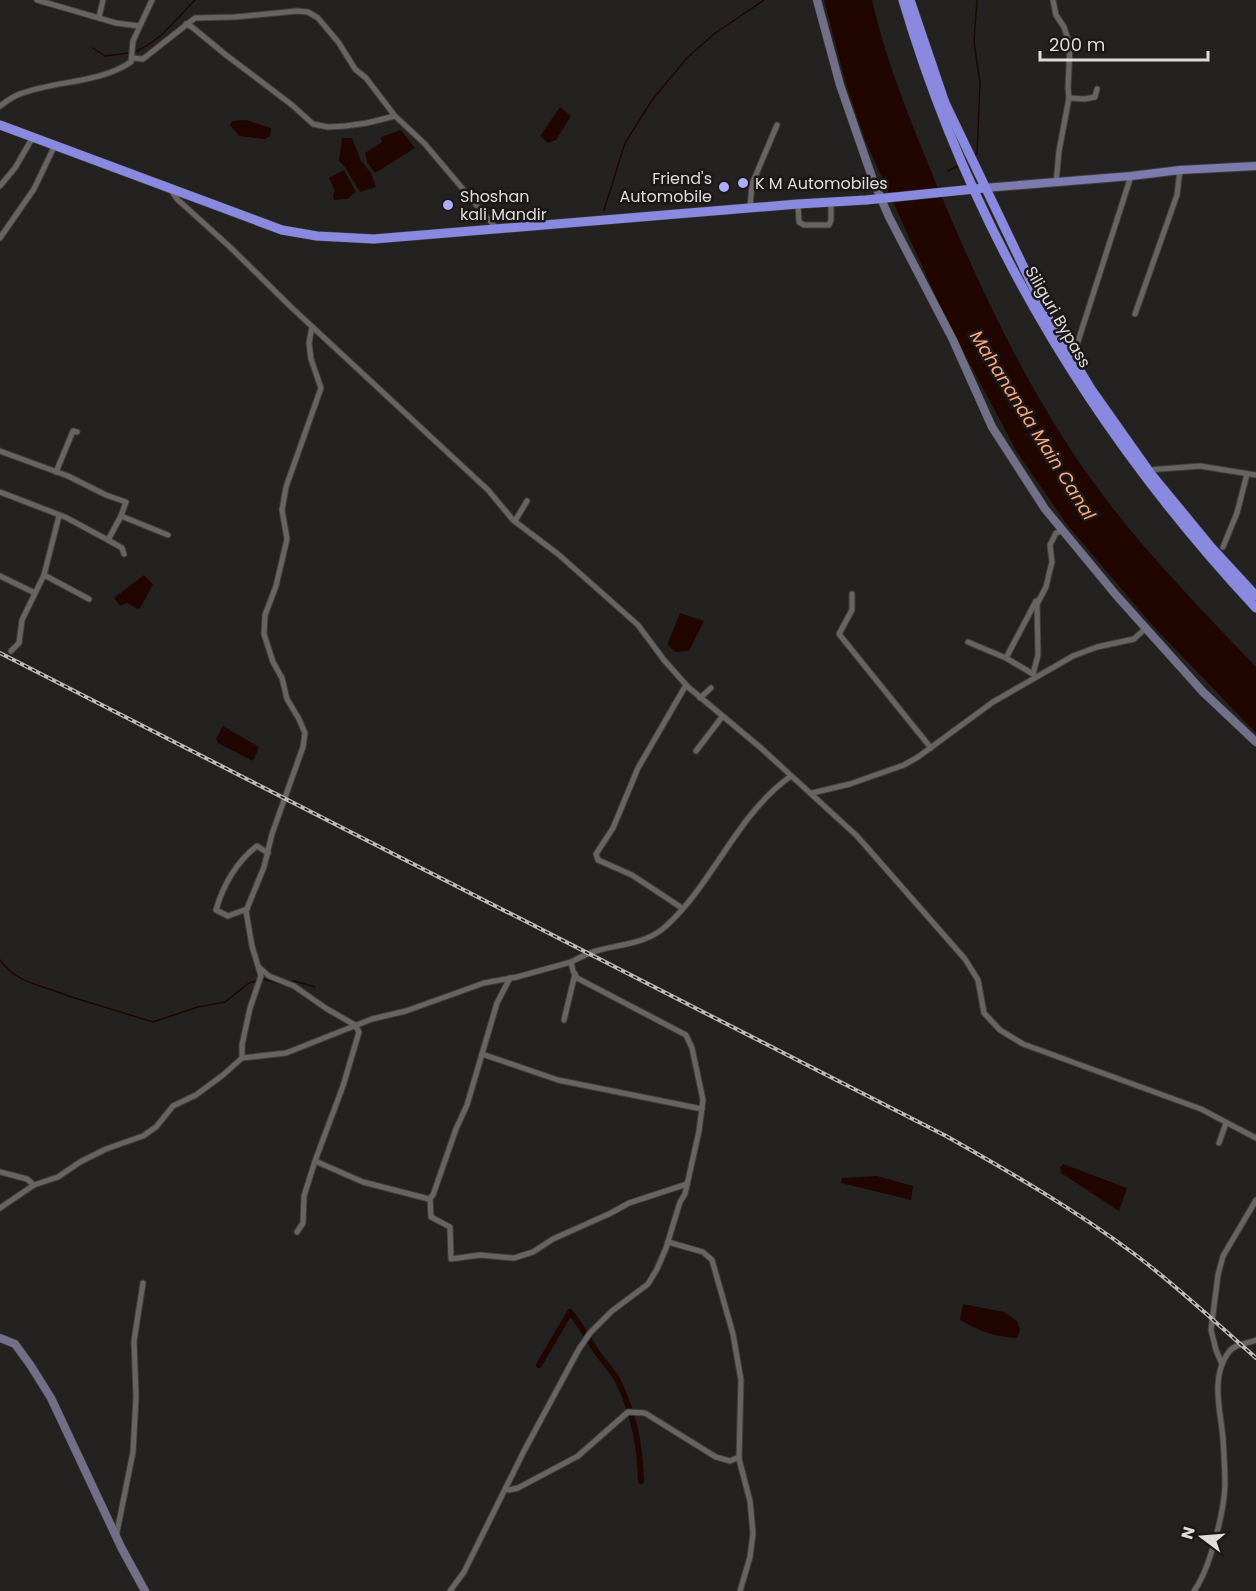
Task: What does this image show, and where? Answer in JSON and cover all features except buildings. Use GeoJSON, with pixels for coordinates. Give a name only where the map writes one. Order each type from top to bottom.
{"type":"FeatureCollection","features":[{"type":"Feature","properties":{"kind":"highway","name":"Siliguri Bypass"},"geometry":{"type":"LineString","coordinates":[[903,0],[920,56],[964,154],[966,172],[973,189],[1025,294],[1112,433],[1154,489],[1256,608]]}},
{"type":"Feature","properties":{"kind":"highway"},"geometry":{"type":"LineString","coordinates":[[910,0],[964,154],[976,168],[1047,316],[1119,430],[1148,470],[1211,547],[1256,596]]}},
{"type":"Feature","properties":{"kind":"highway"},"geometry":{"type":"LineString","coordinates":[[0,125],[282,230],[309,235],[374,239],[984,188]]}},
{"type":"Feature","properties":{"kind":"main road"},"geometry":{"type":"LineString","coordinates":[[984,188],[1131,177],[1180,170],[1256,166]]}},
{"type":"Feature","properties":{"kind":"street"},"geometry":{"type":"LineString","coordinates":[[37,0],[116,23],[139,26]]}},
{"type":"Feature","properties":{"kind":"street"},"geometry":{"type":"LineString","coordinates":[[99,17],[104,0]]}},
{"type":"Feature","properties":{"kind":"street"},"geometry":{"type":"LineString","coordinates":[[0,106],[18,94],[85,80],[131,62],[133,41],[152,0]]}},
{"type":"Feature","properties":{"kind":"street"},"geometry":{"type":"LineString","coordinates":[[817,0],[840,85],[889,217],[953,340],[992,427],[1024,478],[1063,531],[1203,692],[1256,742]]}},
{"type":"Feature","properties":{"kind":"street"},"geometry":{"type":"LineString","coordinates":[[1053,0],[1056,15],[1064,27],[1070,45],[1069,98],[1059,151],[1056,183]]}},
{"type":"Feature","properties":{"kind":"street"},"geometry":{"type":"LineString","coordinates":[[132,58],[142,59],[195,18],[308,12],[318,18],[350,59],[355,69],[366,78],[395,116],[424,142],[496,228]]}},
{"type":"Feature","properties":{"kind":"street"},"geometry":{"type":"LineString","coordinates":[[186,24],[314,124],[328,127],[345,126],[395,116]]}},
{"type":"Feature","properties":{"kind":"street"},"geometry":{"type":"LineString","coordinates":[[1069,98],[1085,99],[1095,96],[1097,89]]}},
{"type":"Feature","properties":{"kind":"street"},"geometry":{"type":"LineString","coordinates":[[750,208],[752,184],[777,125]]}},
{"type":"Feature","properties":{"kind":"street"},"geometry":{"type":"LineString","coordinates":[[0,186],[19,163],[33,137]]}},
{"type":"Feature","properties":{"kind":"street"},"geometry":{"type":"LineString","coordinates":[[0,238],[34,189],[55,145]]}},
{"type":"Feature","properties":{"kind":"street"},"geometry":{"type":"LineString","coordinates":[[1135,314],[1177,195],[1180,170]]}},
{"type":"Feature","properties":{"kind":"street"},"geometry":{"type":"LineString","coordinates":[[1072,358],[1131,177]]}},
{"type":"Feature","properties":{"kind":"street"},"geometry":{"type":"LineString","coordinates":[[168,186],[177,199],[488,490],[515,521],[558,554],[638,625],[686,685],[812,793],[857,836],[965,959],[978,980],[984,1013],[1000,1030],[1034,1050],[1201,1109],[1256,1138]]}},
{"type":"Feature","properties":{"kind":"street"},"geometry":{"type":"LineString","coordinates":[[798,204],[800,222],[804,225],[829,225],[831,202]]}},
{"type":"Feature","properties":{"kind":"street"},"geometry":{"type":"LineString","coordinates":[[242,1058],[242,1045],[250,1008],[260,980],[247,909],[255,893],[303,747],[305,733],[287,699],[282,678],[273,662],[264,634],[266,615],[276,586],[287,539],[282,510],[286,487],[321,388],[311,359],[309,343],[312,327]]}},
{"type":"Feature","properties":{"kind":"street"},"geometry":{"type":"LineString","coordinates":[[56,472],[73,431],[76,432]]}},
{"type":"Feature","properties":{"kind":"street"},"geometry":{"type":"LineString","coordinates":[[0,451],[126,502],[108,540]]}},
{"type":"Feature","properties":{"kind":"street"},"geometry":{"type":"LineString","coordinates":[[1148,470],[1200,466],[1256,475]]}},
{"type":"Feature","properties":{"kind":"street"},"geometry":{"type":"LineString","coordinates":[[1223,547],[1237,513],[1246,474]]}},
{"type":"Feature","properties":{"kind":"street"},"geometry":{"type":"LineString","coordinates":[[0,492],[59,516],[108,540],[122,548],[124,554]]}},
{"type":"Feature","properties":{"kind":"street"},"geometry":{"type":"LineString","coordinates":[[515,521],[527,501]]}},
{"type":"Feature","properties":{"kind":"street"},"geometry":{"type":"LineString","coordinates":[[11,651],[19,643],[22,620],[44,574],[59,516]]}},
{"type":"Feature","properties":{"kind":"street"},"geometry":{"type":"LineString","coordinates":[[121,516],[168,535]]}},
{"type":"Feature","properties":{"kind":"street"},"geometry":{"type":"LineString","coordinates":[[1031,681],[1038,655],[1037,604],[1046,587],[1052,562],[1050,545],[1056,533],[1063,531]]}},
{"type":"Feature","properties":{"kind":"street"},"geometry":{"type":"LineString","coordinates":[[44,574],[89,599]]}},
{"type":"Feature","properties":{"kind":"street"},"geometry":{"type":"LineString","coordinates":[[0,576],[35,593]]}},
{"type":"Feature","properties":{"kind":"street"},"geometry":{"type":"LineString","coordinates":[[1006,658],[1042,586],[1046,587]]}},
{"type":"Feature","properties":{"kind":"street"},"geometry":{"type":"LineString","coordinates":[[852,594],[852,610],[839,634],[931,748]]}},
{"type":"Feature","properties":{"kind":"street"},"geometry":{"type":"LineString","coordinates":[[812,793],[850,784],[904,765],[993,702],[1073,656],[1097,647],[1134,639],[1146,628]]}},
{"type":"Feature","properties":{"kind":"street"},"geometry":{"type":"LineString","coordinates":[[968,642],[1006,658],[1033,674]]}},
{"type":"Feature","properties":{"kind":"street"},"geometry":{"type":"LineString","coordinates":[[682,908],[632,875],[598,860],[596,854],[613,828],[638,768],[686,685]]}},
{"type":"Feature","properties":{"kind":"street"},"geometry":{"type":"LineString","coordinates":[[700,698],[711,688]]}},
{"type":"Feature","properties":{"kind":"street"},"geometry":{"type":"LineString","coordinates":[[696,751],[722,717]]}},
{"type":"Feature","properties":{"kind":"street"},"geometry":{"type":"LineString","coordinates":[[0,1208],[34,1185],[58,1177],[80,1162],[106,1149],[143,1136],[156,1127],[173,1106],[196,1095],[242,1058],[286,1053],[355,1025],[414,1009],[459,991],[571,962],[594,951],[634,944],[664,928],[714,867],[742,824],[791,776]]}},
{"type":"Feature","properties":{"kind":"street"},"geometry":{"type":"LineString","coordinates":[[247,909],[228,916],[216,910],[219,898],[244,856],[257,846],[268,853]]}},
{"type":"Feature","properties":{"kind":"street"},"geometry":{"type":"LineString","coordinates":[[450,1591],[464,1572],[506,1488],[588,1336],[612,1311],[648,1284],[657,1269],[680,1202],[685,1194],[702,1110],[703,1100],[692,1048],[686,1035],[577,978],[571,962]]}},
{"type":"Feature","properties":{"kind":"street"},"geometry":{"type":"LineString","coordinates":[[259,966],[269,976],[288,983],[355,1025],[359,1032],[355,1050],[304,1196],[303,1223],[297,1232]]}},
{"type":"Feature","properties":{"kind":"street"},"geometry":{"type":"LineString","coordinates":[[564,1020],[575,974]]}},
{"type":"Feature","properties":{"kind":"street"},"geometry":{"type":"LineString","coordinates":[[510,978],[497,1003],[467,1105],[430,1198],[431,1217],[450,1227],[451,1259],[480,1255],[514,1258],[533,1252],[553,1239],[629,1203],[687,1184]]}},
{"type":"Feature","properties":{"kind":"street"},"geometry":{"type":"LineString","coordinates":[[482,1054],[558,1080],[702,1110]]}},
{"type":"Feature","properties":{"kind":"street"},"geometry":{"type":"LineString","coordinates":[[1219,1143],[1226,1123]]}},
{"type":"Feature","properties":{"kind":"street"},"geometry":{"type":"LineString","coordinates":[[315,1161],[373,1185],[430,1198]]}},
{"type":"Feature","properties":{"kind":"street"},"geometry":{"type":"LineString","coordinates":[[0,1172],[27,1179],[34,1185]]}},
{"type":"Feature","properties":{"kind":"street"},"geometry":{"type":"LineString","coordinates":[[1222,1364],[1211,1330],[1218,1275],[1223,1256],[1256,1200]]}},
{"type":"Feature","properties":{"kind":"street"},"geometry":{"type":"LineString","coordinates":[[668,1242],[703,1252],[712,1260],[733,1334],[742,1395],[739,1457],[750,1501],[753,1533],[750,1557],[740,1591]]}},
{"type":"Feature","properties":{"kind":"street"},"geometry":{"type":"LineString","coordinates":[[116,1537],[133,1452],[136,1397],[134,1341],[143,1283]]}},
{"type":"Feature","properties":{"kind":"street"},"geometry":{"type":"LineString","coordinates":[[0,1338],[15,1344],[32,1366],[51,1398],[116,1537],[145,1591]]}},
{"type":"Feature","properties":{"kind":"street"},"geometry":{"type":"LineString","coordinates":[[1194,1591],[1198,1586],[1215,1539],[1224,1494],[1223,1440],[1218,1389],[1222,1364],[1232,1348],[1256,1340]]}},
{"type":"Feature","properties":{"kind":"street"},"geometry":{"type":"LineString","coordinates":[[506,1488],[518,1488],[578,1456],[630,1411],[645,1413],[716,1456],[730,1461],[739,1457]]}},
{"type":"Feature","properties":{"kind":"water","name":"Mahananda Main Canal"},"geometry":{"type":"Polygon","coordinates":[[[824,0],[872,0],[893,72],[919,142],[970,261],[1023,370],[1064,439],[1125,524],[1256,667],[1256,733],[1152,625],[1065,522],[1017,452],[946,319],[865,140],[846,84],[824,0]]]}},
{"type":"Feature","properties":{"kind":"water"},"geometry":{"type":"Polygon","coordinates":[[[560,107],[571,116],[556,140],[548,143],[540,136],[560,107]]]}},
{"type":"Feature","properties":{"kind":"water"},"geometry":{"type":"Polygon","coordinates":[[[246,120],[271,128],[270,136],[265,139],[239,136],[230,125],[232,121],[246,120]]]}},
{"type":"Feature","properties":{"kind":"water"},"geometry":{"type":"Polygon","coordinates":[[[401,130],[415,148],[375,173],[367,162],[365,153],[382,142],[381,137],[401,130]]]}},
{"type":"Feature","properties":{"kind":"water"},"geometry":{"type":"Polygon","coordinates":[[[342,138],[352,138],[361,161],[371,173],[376,187],[360,192],[339,161],[342,138]]]}},
{"type":"Feature","properties":{"kind":"water"},"geometry":{"type":"Polygon","coordinates":[[[344,170],[356,192],[347,199],[334,200],[335,191],[329,178],[344,170]]]}},
{"type":"Feature","properties":{"kind":"water"},"geometry":{"type":"Polygon","coordinates":[[[144,575],[153,584],[141,607],[138,609],[127,603],[120,606],[114,598],[144,575]]]}},
{"type":"Feature","properties":{"kind":"water"},"geometry":{"type":"Polygon","coordinates":[[[680,613],[704,621],[689,651],[676,652],[667,645],[680,613]]]}},
{"type":"Feature","properties":{"kind":"water"},"geometry":{"type":"Polygon","coordinates":[[[223,726],[259,747],[253,761],[218,743],[216,739],[223,726]]]}},
{"type":"Feature","properties":{"kind":"water"},"geometry":{"type":"Polygon","coordinates":[[[1063,1164],[1127,1188],[1119,1211],[1061,1173],[1060,1168],[1063,1164]]]}},
{"type":"Feature","properties":{"kind":"water"},"geometry":{"type":"Polygon","coordinates":[[[877,1176],[913,1186],[911,1200],[841,1183],[842,1178],[877,1176]]]}},
{"type":"Feature","properties":{"kind":"water"},"geometry":{"type":"Polygon","coordinates":[[[963,1304],[1004,1312],[1017,1321],[1020,1330],[1017,1338],[987,1333],[960,1320],[963,1304]]]}},
{"type":"Feature","properties":{"kind":"waterway"},"geometry":{"type":"LineString","coordinates":[[134,52],[160,36],[195,0]]}},
{"type":"Feature","properties":{"kind":"waterway"},"geometry":{"type":"LineString","coordinates":[[604,210],[625,143],[652,100],[687,58],[714,34],[764,0]]}},
{"type":"Feature","properties":{"kind":"waterway"},"geometry":{"type":"LineString","coordinates":[[974,157],[977,153],[980,83],[974,42],[977,0]]}},
{"type":"Feature","properties":{"kind":"waterway"},"geometry":{"type":"LineString","coordinates":[[93,48],[105,56],[129,53]]}},
{"type":"Feature","properties":{"kind":"waterway"},"geometry":{"type":"LineString","coordinates":[[948,171],[960,165]]}},
{"type":"Feature","properties":{"kind":"waterway"},"geometry":{"type":"LineString","coordinates":[[0,960],[14,974],[31,983],[153,1022],[198,1007],[225,1002],[249,983],[256,981]]}},
{"type":"Feature","properties":{"kind":"waterway"},"geometry":{"type":"LineString","coordinates":[[263,979],[282,984]]}},
{"type":"Feature","properties":{"kind":"waterway"},"geometry":{"type":"LineString","coordinates":[[289,982],[294,981],[315,987]]}},
{"type":"Feature","properties":{"kind":"waterway"},"geometry":{"type":"LineString","coordinates":[[539,1365],[570,1312],[616,1377],[624,1393],[635,1430],[641,1481]]}},
{"type":"Feature","properties":{"kind":"railway"},"geometry":{"type":"LineString","coordinates":[[0,653],[946,1136],[1042,1192],[1111,1237],[1165,1278],[1256,1358]]}},
{"type":"Feature","properties":{"kind":"place","name":"K M Automobiles"},"geometry":{"type":"Point","coordinates":[743,183]}},
{"type":"Feature","properties":{"kind":"place","name":"Friend's Automobile"},"geometry":{"type":"Point","coordinates":[724,187]}},
{"type":"Feature","properties":{"kind":"place","name":"Shoshan kali Mandir"},"geometry":{"type":"Point","coordinates":[448,205]}}]}
